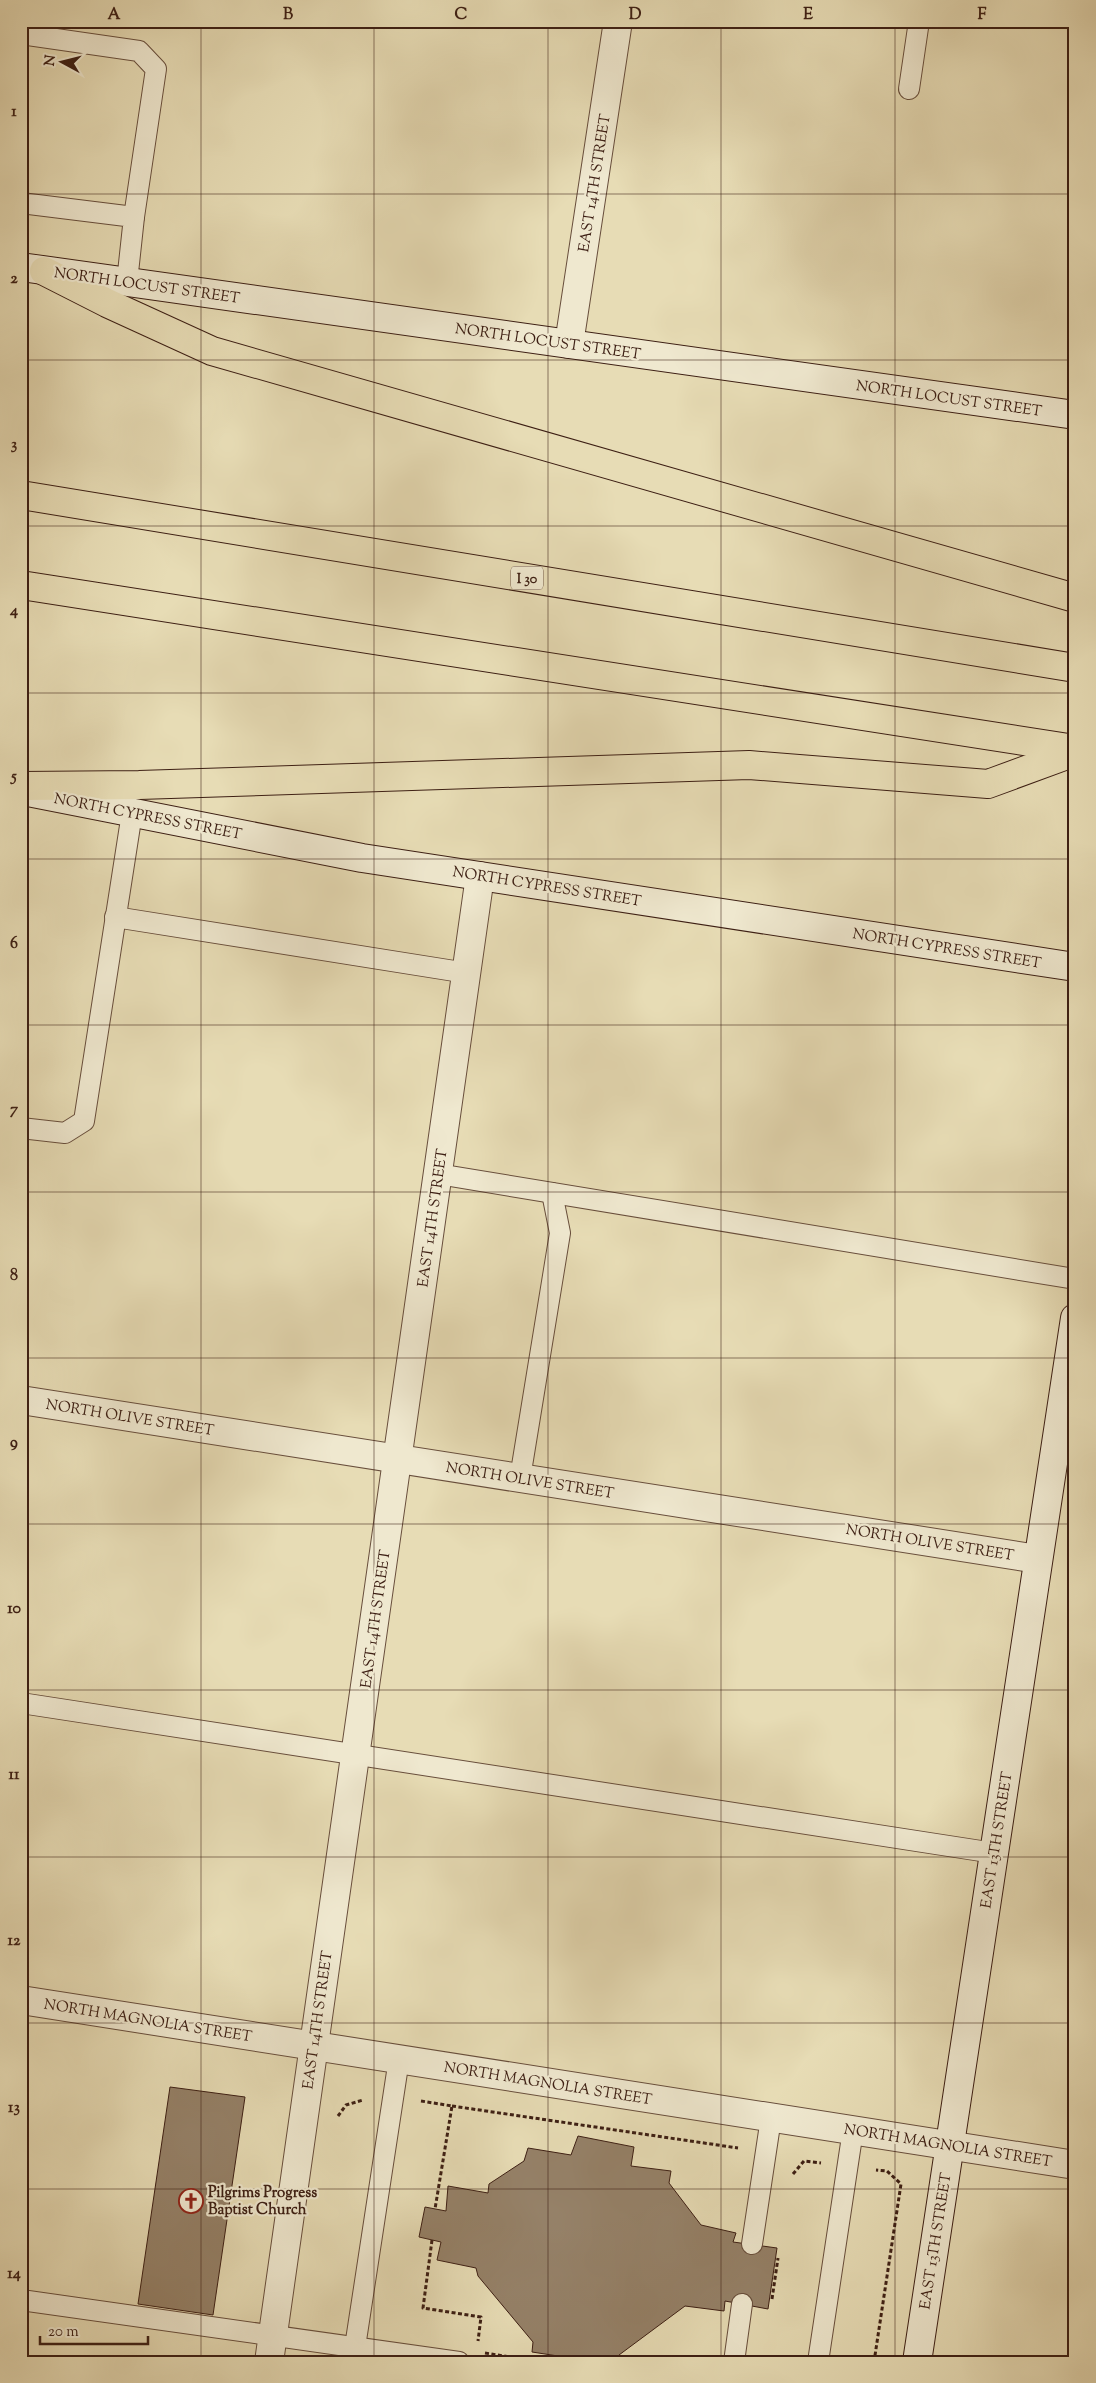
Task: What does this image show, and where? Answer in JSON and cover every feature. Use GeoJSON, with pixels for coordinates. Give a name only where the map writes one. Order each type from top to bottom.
{"type":"FeatureCollection","features":[{"type":"Feature","properties":{"kind":"highway"},"geometry":{"type":"LineString","coordinates":[[32,269],[212,351],[1075,598]]}},
{"type":"Feature","properties":{"kind":"highway","name":"I 30"},"geometry":{"type":"LineString","coordinates":[[21,495],[1075,668]]}},
{"type":"Feature","properties":{"kind":"highway"},"geometry":{"type":"LineString","coordinates":[[21,586],[1075,751]]}},
{"type":"Feature","properties":{"kind":"highway"},"geometry":{"type":"LineString","coordinates":[[21,786],[139,785],[750,765],[988,784],[1075,751]]}},
{"type":"Feature","properties":{"kind":"street","name":"EAST 14TH STREET"},"geometry":{"type":"LineString","coordinates":[[569,344],[618,21]]}},
{"type":"Feature","properties":{"kind":"street","name":"NORTH LOCUST STREET"},"geometry":{"type":"LineString","coordinates":[[32,269],[1075,415]]}},
{"type":"Feature","properties":{"kind":"street","name":"NORTH CYPRESS STREET"},"geometry":{"type":"LineString","coordinates":[[21,791],[362,858],[1075,967]]}},
{"type":"Feature","properties":{"kind":"street","name":"EAST 14TH STREET"},"geometry":{"type":"LineString","coordinates":[[269,2362],[480,876]]}},
{"type":"Feature","properties":{"kind":"street","name":"EAST 13TH STREET"},"geometry":{"type":"LineString","coordinates":[[917,2362],[1075,1318]]}},
{"type":"Feature","properties":{"kind":"street","name":"NORTH OLIVE STREET"},"geometry":{"type":"LineString","coordinates":[[21,1400],[1038,1560]]}},
{"type":"Feature","properties":{"kind":"street","name":"NORTH MAGNOLIA STREET"},"geometry":{"type":"LineString","coordinates":[[21,2000],[1075,2165]]}},
{"type":"Feature","properties":{"kind":"lane"},"geometry":{"type":"LineString","coordinates":[[908,88],[919,21]]}},
{"type":"Feature","properties":{"kind":"lane"},"geometry":{"type":"LineString","coordinates":[[21,34],[139,51],[156,69],[134,217],[127,282]]}},
{"type":"Feature","properties":{"kind":"lane"},"geometry":{"type":"LineString","coordinates":[[21,203],[134,217]]}},
{"type":"Feature","properties":{"kind":"lane"},"geometry":{"type":"LineString","coordinates":[[21,1128],[65,1133],[84,1121],[114,917],[132,813]]}},
{"type":"Feature","properties":{"kind":"lane"},"geometry":{"type":"LineString","coordinates":[[114,917],[467,973]]}},
{"type":"Feature","properties":{"kind":"lane"},"geometry":{"type":"LineString","coordinates":[[438,1174],[1075,1279]]}},
{"type":"Feature","properties":{"kind":"lane"},"geometry":{"type":"LineString","coordinates":[[520,1478],[560,1233],[552,1193]]}},
{"type":"Feature","properties":{"kind":"lane"},"geometry":{"type":"LineString","coordinates":[[21,1703],[994,1853]]}},
{"type":"Feature","properties":{"kind":"lane"},"geometry":{"type":"LineString","coordinates":[[355,2347],[398,2059]]}},
{"type":"Feature","properties":{"kind":"lane"},"geometry":{"type":"LineString","coordinates":[[752,2244],[771,2118]]}},
{"type":"Feature","properties":{"kind":"lane"},"geometry":{"type":"LineString","coordinates":[[818,2362],[854,2130]]}},
{"type":"Feature","properties":{"kind":"lane"},"geometry":{"type":"LineString","coordinates":[[21,2300],[459,2362]]}},
{"type":"Feature","properties":{"kind":"lane"},"geometry":{"type":"LineString","coordinates":[[734,2362],[742,2304]]}},
{"type":"Feature","properties":{"kind":"path"},"geometry":{"type":"LineString","coordinates":[[452,2106],[746,2150]]}},
{"type":"Feature","properties":{"kind":"path"},"geometry":{"type":"LineString","coordinates":[[432,2240],[423,2308],[481,2317],[478,2343]]}},
{"type":"Feature","properties":{"kind":"path"},"geometry":{"type":"LineString","coordinates":[[477,2352],[542,2362]]}},
{"type":"Feature","properties":{"kind":"building","name":"Pilgrims Progress Baptist Church"},"geometry":{"type":"Polygon","coordinates":[[[170,2087],[245,2097],[213,2315],[138,2304],[170,2087]]]}},
{"type":"Feature","properties":{"kind":"building"},"geometry":{"type":"Polygon","coordinates":[[[578,2136],[634,2147],[631,2166],[671,2171],[669,2183],[701,2225],[736,2233],[733,2242],[777,2248],[768,2309],[725,2301],[724,2311],[685,2306],[619,2355],[619,2362],[597,2362],[532,2352],[533,2342],[478,2276],[476,2268],[437,2260],[441,2242],[419,2237],[425,2207],[446,2211],[448,2186],[488,2193],[489,2184],[524,2161],[528,2148],[571,2155],[578,2136]]]}},
{"type":"Feature","properties":{"kind":"place","name":"Pilgrims Progress Baptist Church"},"geometry":{"type":"Point","coordinates":[191,2201]}}]}
